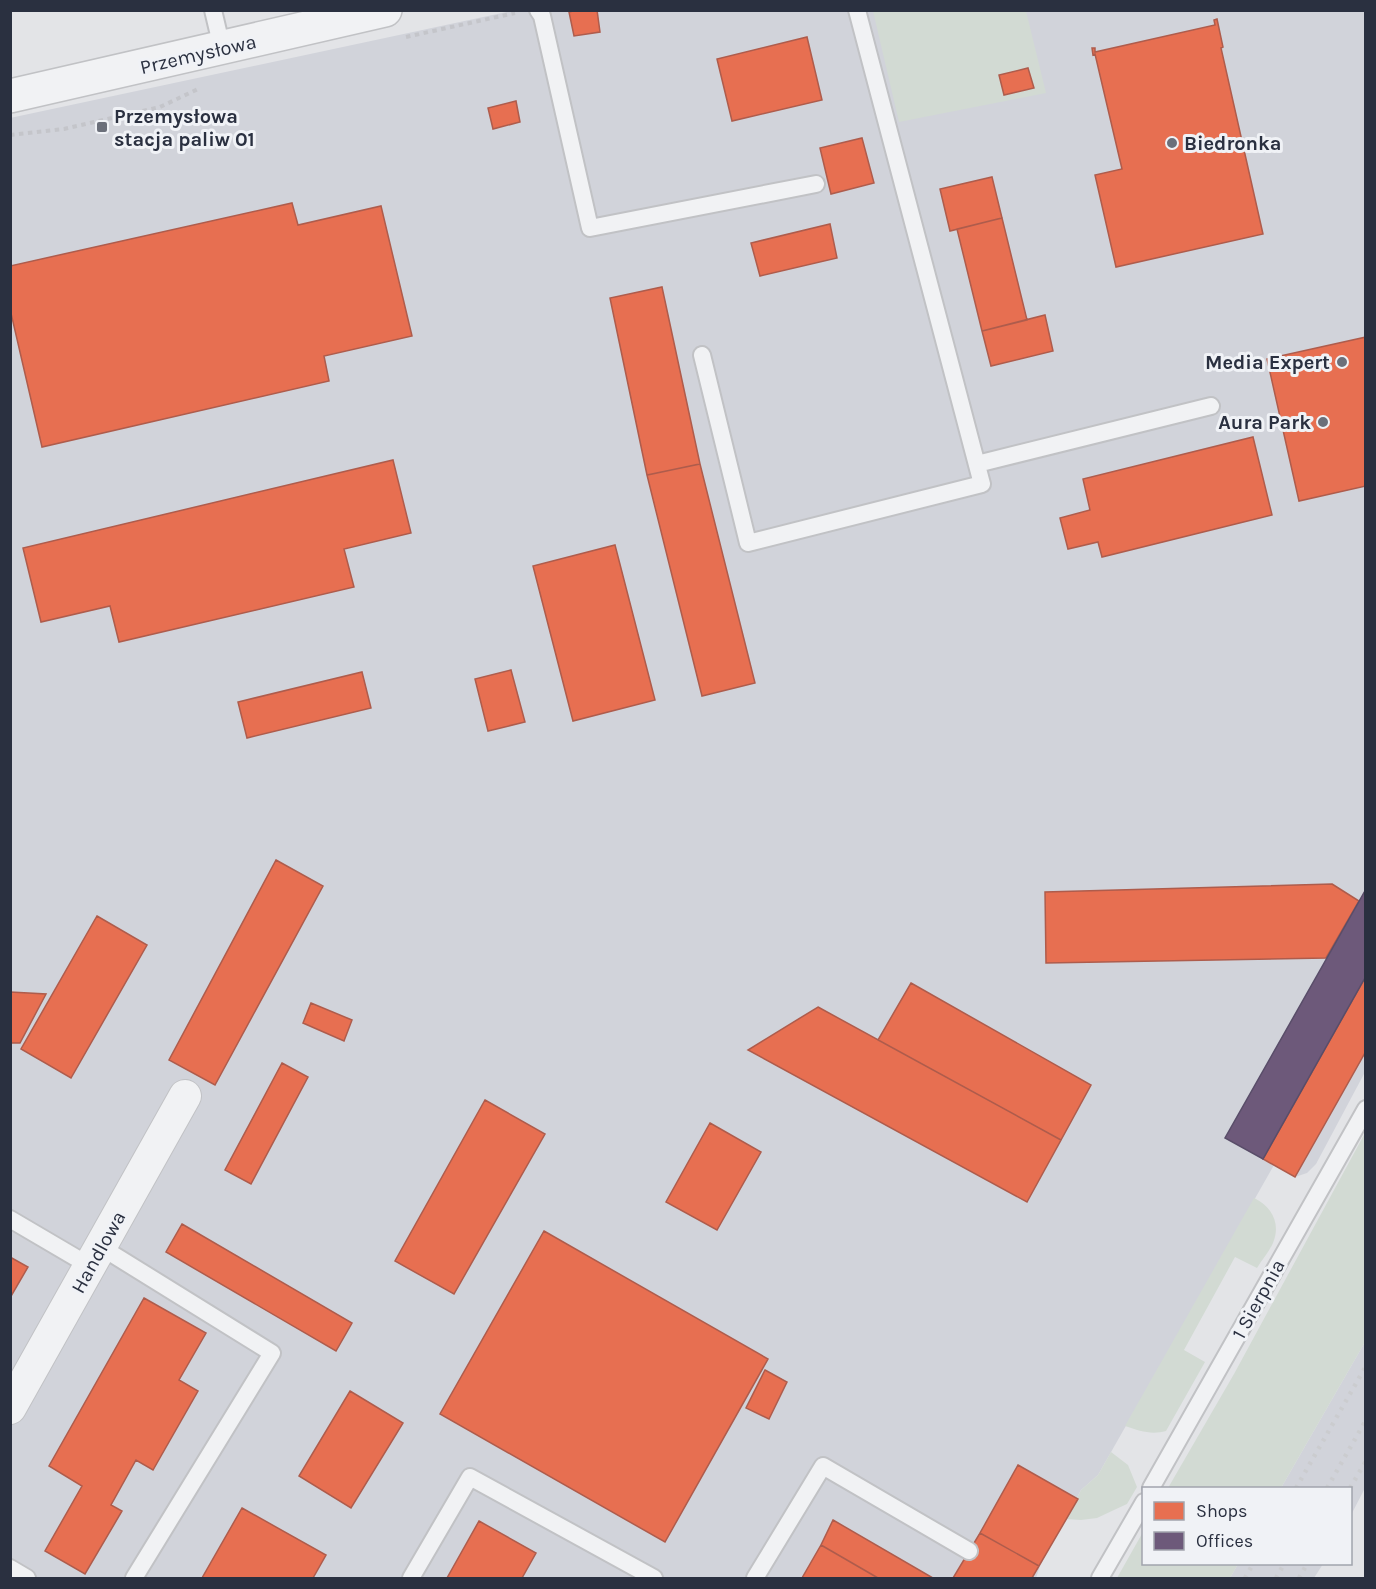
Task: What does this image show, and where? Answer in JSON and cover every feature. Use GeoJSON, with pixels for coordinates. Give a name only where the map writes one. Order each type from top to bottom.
{"type":"FeatureCollection","features":[{"type":"Feature","properties":{"kind":"street","name":"Przemysłowa"},"geometry":{"type":"LineString","coordinates":[[10,96],[385,10]]}},
{"type":"Feature","properties":{"kind":"street","name":"Handlowa"},"geometry":{"type":"LineString","coordinates":[[10,1408],[185,1096]]}},
{"type":"Feature","properties":{"kind":"lane"},"geometry":{"type":"LineString","coordinates":[[213,10],[222,48]]}},
{"type":"Feature","properties":{"kind":"lane"},"geometry":{"type":"LineString","coordinates":[[538,10],[542,16],[590,228],[816,184]]}},
{"type":"Feature","properties":{"kind":"lane"},"geometry":{"type":"LineString","coordinates":[[702,355],[748,543],[982,484],[857,10]]}},
{"type":"Feature","properties":{"kind":"lane"},"geometry":{"type":"LineString","coordinates":[[976,464],[1211,406]]}},
{"type":"Feature","properties":{"kind":"lane","name":"1 Sierpnia"},"geometry":{"type":"LineString","coordinates":[[1152,1487],[1365,1109]]}},
{"type":"Feature","properties":{"kind":"lane"},"geometry":{"type":"LineString","coordinates":[[10,1219],[95,1257],[272,1353],[134,1578]]}},
{"type":"Feature","properties":{"kind":"lane"},"geometry":{"type":"LineString","coordinates":[[755,1578],[823,1466],[969,1551]]}},
{"type":"Feature","properties":{"kind":"lane"},"geometry":{"type":"LineString","coordinates":[[411,1578],[470,1477],[654,1578]]}},
{"type":"Feature","properties":{"kind":"lane"},"geometry":{"type":"LineString","coordinates":[[1100,1578],[1142,1504]]}},
{"type":"Feature","properties":{"kind":"lane"},"geometry":{"type":"LineString","coordinates":[[10,1568],[27,1578]]}},
{"type":"Feature","properties":{"kind":"shaded area"},"geometry":{"type":"Polygon","coordinates":[[[511,11],[1365,11],[1365,1072],[1316,1164],[1307,1173],[1295,1177],[1274,1165],[1098,1475],[1081,1490],[1040,1566],[1036,1578],[11,1578],[10,118],[511,11]]]}},
{"type":"Feature","properties":{"kind":"shaded area"},"geometry":{"type":"Polygon","coordinates":[[[873,11],[1026,11],[1046,93],[899,122],[873,11]]]}},
{"type":"Feature","properties":{"kind":"shaded area"},"geometry":{"type":"Polygon","coordinates":[[[1365,1133],[1365,1342],[1282,1487],[1169,1487],[1234,1374],[1365,1133]]]}},
{"type":"Feature","properties":{"kind":"shaded area"},"geometry":{"type":"Polygon","coordinates":[[[1254,1198],[1266,1206],[1273,1216],[1276,1229],[1271,1246],[1257,1268],[1235,1257],[1184,1350],[1205,1362],[1166,1431],[1141,1431],[1125,1426],[1254,1198]]]}},
{"type":"Feature","properties":{"kind":"shaded area"},"geometry":{"type":"Polygon","coordinates":[[[1365,1342],[1365,1488],[1352,1513],[1352,1487],[1282,1487],[1365,1342]]]}},
{"type":"Feature","properties":{"kind":"shaded area"},"geometry":{"type":"Polygon","coordinates":[[[1111,1452],[1128,1465],[1137,1487],[1127,1504],[1097,1518],[1066,1519],[1081,1490],[1098,1475],[1111,1452]]]}},
{"type":"Feature","properties":{"kind":"shaded area"},"geometry":{"type":"Polygon","coordinates":[[[1142,1534],[1142,1565],[1237,1565],[1230,1578],[1117,1578],[1142,1534]]]}},
{"type":"Feature","properties":{"kind":"shaded area"},"geometry":{"type":"Polygon","coordinates":[[[1237,1565],[1322,1565],[1314,1578],[1230,1578],[1237,1565]]]}},
{"type":"Feature","properties":{"kind":"building: Shops"},"geometry":{"type":"Polygon","coordinates":[[[597,10],[600,32],[574,36],[569,12],[597,10]]]}},
{"type":"Feature","properties":{"kind":"building: Shops"},"geometry":{"type":"Polygon","coordinates":[[[1217,19],[1223,47],[1221,48],[1263,234],[1116,267],[1095,175],[1122,169],[1092,48],[1095,48],[1095,52],[1215,25],[1214,20],[1217,19]]]}},
{"type":"Feature","properties":{"kind":"building: Shops"},"geometry":{"type":"Polygon","coordinates":[[[807,37],[822,100],[732,121],[717,59],[807,37]]]}},
{"type":"Feature","properties":{"kind":"building: Shops"},"geometry":{"type":"Polygon","coordinates":[[[1028,68],[1034,88],[1004,95],[999,75],[1028,68]]]}},
{"type":"Feature","properties":{"kind":"building: Shops"},"geometry":{"type":"Polygon","coordinates":[[[516,101],[520,122],[493,129],[488,108],[516,101]]]}},
{"type":"Feature","properties":{"kind":"building: Shops"},"geometry":{"type":"Polygon","coordinates":[[[862,138],[874,183],[831,194],[820,148],[862,138]]]}},
{"type":"Feature","properties":{"kind":"building: Shops"},"geometry":{"type":"Polygon","coordinates":[[[992,177],[1002,218],[950,231],[940,189],[992,177]]]}},
{"type":"Feature","properties":{"kind":"building: Shops"},"geometry":{"type":"Polygon","coordinates":[[[292,203],[298,225],[381,206],[412,336],[324,356],[329,381],[42,447],[10,309],[10,266],[292,203]]]}},
{"type":"Feature","properties":{"kind":"building: Shops"},"geometry":{"type":"Polygon","coordinates":[[[1002,218],[1027,320],[982,331],[957,229],[1002,218]]]}},
{"type":"Feature","properties":{"kind":"building: Shops"},"geometry":{"type":"Polygon","coordinates":[[[830,224],[837,258],[760,276],[751,243],[830,224]]]}},
{"type":"Feature","properties":{"kind":"building: Shops"},"geometry":{"type":"Polygon","coordinates":[[[662,287],[700,464],[647,475],[610,298],[662,287]]]}},
{"type":"Feature","properties":{"kind":"building: Shops"},"geometry":{"type":"Polygon","coordinates":[[[1045,315],[1053,351],[991,366],[982,331],[1045,315]]]}},
{"type":"Feature","properties":{"kind":"building: Shops","name":"Aura Park"},"geometry":{"type":"Polygon","coordinates":[[[1366,337],[1366,486],[1299,501],[1267,359],[1366,337]]]}},
{"type":"Feature","properties":{"kind":"building: Shops"},"geometry":{"type":"Polygon","coordinates":[[[1253,437],[1272,515],[1102,557],[1098,542],[1068,549],[1060,518],[1090,510],[1083,479],[1253,437]]]}},
{"type":"Feature","properties":{"kind":"building: Shops"},"geometry":{"type":"Polygon","coordinates":[[[393,460],[411,533],[344,549],[354,587],[119,642],[110,606],[41,622],[23,548],[393,460]]]}},
{"type":"Feature","properties":{"kind":"building: Shops"},"geometry":{"type":"Polygon","coordinates":[[[700,464],[755,683],[702,696],[647,475],[700,464]]]}},
{"type":"Feature","properties":{"kind":"building: Shops"},"geometry":{"type":"Polygon","coordinates":[[[615,545],[655,700],[573,721],[533,566],[615,545]]]}},
{"type":"Feature","properties":{"kind":"building: Shops"},"geometry":{"type":"Polygon","coordinates":[[[511,670],[525,722],[488,731],[475,679],[511,670]]]}},
{"type":"Feature","properties":{"kind":"building: Shops"},"geometry":{"type":"Polygon","coordinates":[[[362,672],[371,708],[247,738],[238,702],[362,672]]]}},
{"type":"Feature","properties":{"kind":"building: Shops"},"geometry":{"type":"Polygon","coordinates":[[[276,860],[323,886],[215,1085],[169,1060],[276,860]]]}},
{"type":"Feature","properties":{"kind":"building: Shops"},"geometry":{"type":"Polygon","coordinates":[[[1332,884],[1359,901],[1326,958],[1046,963],[1045,892],[1332,884]]]}},
{"type":"Feature","properties":{"kind":"building: Shops"},"geometry":{"type":"Polygon","coordinates":[[[97,916],[147,945],[71,1078],[21,1049],[97,916]]]}},
{"type":"Feature","properties":{"kind":"building: Shops"},"geometry":{"type":"Polygon","coordinates":[[[1366,976],[1366,1051],[1295,1177],[1263,1159],[1366,976]]]}},
{"type":"Feature","properties":{"kind":"building: Shops"},"geometry":{"type":"Polygon","coordinates":[[[911,983],[1091,1085],[1061,1140],[878,1040],[911,983]]]}},
{"type":"Feature","properties":{"kind":"building: Shops"},"geometry":{"type":"Polygon","coordinates":[[[10,992],[46,994],[20,1043],[10,1043],[10,992]]]}},
{"type":"Feature","properties":{"kind":"building: Shops"},"geometry":{"type":"Polygon","coordinates":[[[311,1003],[352,1020],[344,1041],[303,1023],[311,1003]]]}},
{"type":"Feature","properties":{"kind":"building: Shops"},"geometry":{"type":"Polygon","coordinates":[[[818,1007],[1061,1140],[1027,1202],[748,1050],[818,1007]]]}},
{"type":"Feature","properties":{"kind":"building: Shops"},"geometry":{"type":"Polygon","coordinates":[[[282,1063],[308,1077],[251,1184],[225,1170],[282,1063]]]}},
{"type":"Feature","properties":{"kind":"building: Shops"},"geometry":{"type":"Polygon","coordinates":[[[485,1100],[545,1134],[454,1294],[395,1261],[485,1100]]]}},
{"type":"Feature","properties":{"kind":"building: Shops"},"geometry":{"type":"Polygon","coordinates":[[[710,1123],[761,1152],[717,1230],[666,1202],[710,1123]]]}},
{"type":"Feature","properties":{"kind":"building: Shops"},"geometry":{"type":"Polygon","coordinates":[[[182,1224],[352,1323],[336,1351],[166,1252],[182,1224]]]}},
{"type":"Feature","properties":{"kind":"building: Shops"},"geometry":{"type":"Polygon","coordinates":[[[544,1231],[768,1359],[665,1542],[440,1414],[544,1231]]]}},
{"type":"Feature","properties":{"kind":"building: Shops"},"geometry":{"type":"Polygon","coordinates":[[[10,1257],[28,1267],[10,1298],[10,1257]]]}},
{"type":"Feature","properties":{"kind":"building: Shops"},"geometry":{"type":"Polygon","coordinates":[[[144,1298],[206,1333],[179,1380],[198,1391],[153,1470],[136,1460],[111,1505],[122,1511],[85,1574],[45,1551],[82,1486],[49,1466],[144,1298]]]}},
{"type":"Feature","properties":{"kind":"building: Shops"},"geometry":{"type":"Polygon","coordinates":[[[765,1370],[787,1382],[769,1419],[746,1408],[765,1370]]]}},
{"type":"Feature","properties":{"kind":"building: Shops"},"geometry":{"type":"Polygon","coordinates":[[[350,1391],[403,1423],[351,1508],[299,1476],[350,1391]]]}},
{"type":"Feature","properties":{"kind":"building: Shops"},"geometry":{"type":"Polygon","coordinates":[[[1018,1465],[1078,1499],[1039,1566],[980,1533],[1018,1465]]]}},
{"type":"Feature","properties":{"kind":"building: Shops"},"geometry":{"type":"Polygon","coordinates":[[[242,1508],[326,1555],[313,1578],[202,1578],[242,1508]]]}},
{"type":"Feature","properties":{"kind":"building: Shops"},"geometry":{"type":"Polygon","coordinates":[[[833,1520],[933,1578],[878,1578],[821,1545],[833,1520]]]}},
{"type":"Feature","properties":{"kind":"building: Shops"},"geometry":{"type":"Polygon","coordinates":[[[479,1521],[536,1553],[522,1578],[447,1578],[479,1521]]]}},
{"type":"Feature","properties":{"kind":"building: Shops"},"geometry":{"type":"Polygon","coordinates":[[[980,1533],[1039,1566],[1032,1578],[953,1578],[980,1533]]]}},
{"type":"Feature","properties":{"kind":"building: Shops"},"geometry":{"type":"Polygon","coordinates":[[[821,1545],[878,1578],[802,1578],[821,1545]]]}},
{"type":"Feature","properties":{"kind":"building: Offices"},"geometry":{"type":"Polygon","coordinates":[[[1366,889],[1366,976],[1263,1159],[1225,1138],[1366,889]]]}},
{"type":"Feature","properties":{"kind":"railway"},"geometry":{"type":"LineString","coordinates":[[1297,1487],[1366,1366]]}},
{"type":"Feature","properties":{"kind":"railway"},"geometry":{"type":"LineString","coordinates":[[1328,1487],[1366,1420]]}},
{"type":"Feature","properties":{"kind":"railway"},"geometry":{"type":"LineString","coordinates":[[1351,1487],[1366,1461]]}},
{"type":"Feature","properties":{"kind":"railway"},"geometry":{"type":"LineString","coordinates":[[1245,1578],[1252,1565]]}},
{"type":"Feature","properties":{"kind":"railway"},"geometry":{"type":"LineString","coordinates":[[1276,1578],[1283,1565]]}},
{"type":"Feature","properties":{"kind":"railway"},"geometry":{"type":"LineString","coordinates":[[1299,1578],[1306,1565]]}},
{"type":"Feature","properties":{"kind":"place","name":"Przemysłowa stacja paliw 01"},"geometry":{"type":"Point","coordinates":[102,127]}},
{"type":"Feature","properties":{"kind":"place","name":"Biedronka"},"geometry":{"type":"Point","coordinates":[1172,143]}},
{"type":"Feature","properties":{"kind":"place","name":"Media Expert"},"geometry":{"type":"Point","coordinates":[1342,362]}},
{"type":"Feature","properties":{"kind":"place","name":"Aura Park"},"geometry":{"type":"Point","coordinates":[1323,422]}}]}
